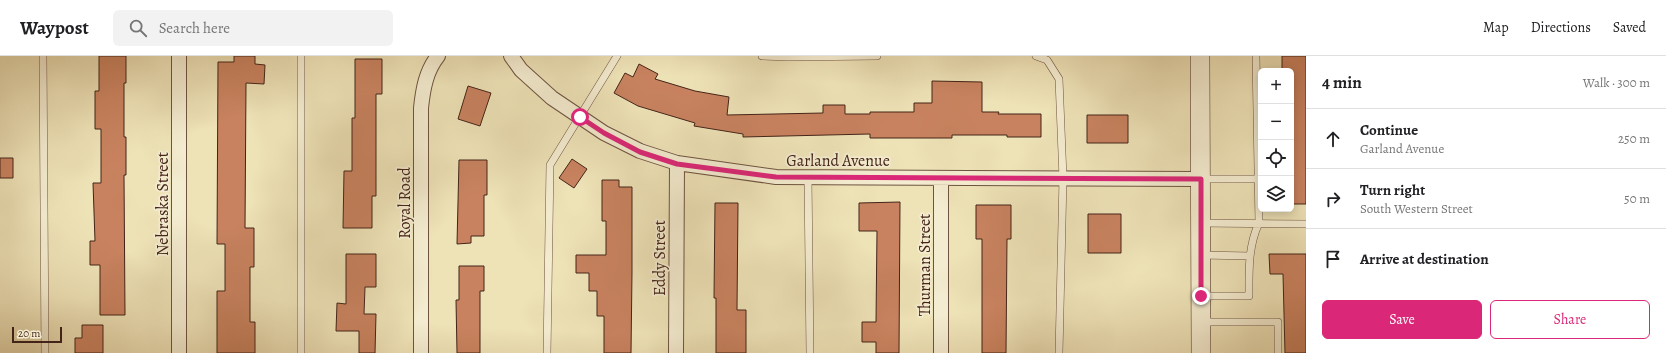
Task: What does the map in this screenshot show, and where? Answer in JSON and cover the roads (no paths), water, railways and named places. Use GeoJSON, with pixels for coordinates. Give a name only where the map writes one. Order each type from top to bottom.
{"type":"FeatureCollection","features":[{"type":"Feature","properties":{"kind":"main road"},"geometry":{"type":"LineString","coordinates":[[1200,56],[1201,353]]}},
{"type":"Feature","properties":{"kind":"street","name":"Nebraska Street"},"geometry":{"type":"LineString","coordinates":[[179,56],[179,353]]}},
{"type":"Feature","properties":{"kind":"street","name":"Royal Road"},"geometry":{"type":"LineString","coordinates":[[421,353],[420,108],[424,82],[433,62],[438,56]]}},
{"type":"Feature","properties":{"kind":"street","name":"Garland Avenue"},"geometry":{"type":"LineString","coordinates":[[511,56],[522,70],[552,98],[604,133],[640,152],[677,164],[776,177],[1201,179]]}},
{"type":"Feature","properties":{"kind":"street","name":"Eddy Street"},"geometry":{"type":"LineString","coordinates":[[676,353],[677,164]]}},
{"type":"Feature","properties":{"kind":"street","name":"Thurman Street"},"geometry":{"type":"LineString","coordinates":[[941,178],[941,353]]}},
{"type":"Feature","properties":{"kind":"lane"},"geometry":{"type":"LineString","coordinates":[[44,56],[45,353]]}},
{"type":"Feature","properties":{"kind":"lane"},"geometry":{"type":"LineString","coordinates":[[301,56],[301,353]]}},
{"type":"Feature","properties":{"kind":"lane"},"geometry":{"type":"LineString","coordinates":[[547,353],[550,165],[617,56]]}},
{"type":"Feature","properties":{"kind":"lane"},"geometry":{"type":"LineString","coordinates":[[762,56],[877,56]]}},
{"type":"Feature","properties":{"kind":"lane"},"geometry":{"type":"LineString","coordinates":[[1036,56],[1047,60],[1059,79],[1063,178],[1060,353]]}},
{"type":"Feature","properties":{"kind":"lane"},"geometry":{"type":"LineString","coordinates":[[1201,179],[1258,179],[1256,56]]}},
{"type":"Feature","properties":{"kind":"lane"},"geometry":{"type":"LineString","coordinates":[[808,177],[810,353]]}},
{"type":"Feature","properties":{"kind":"lane"},"geometry":{"type":"LineString","coordinates":[[1201,296],[1248,296],[1250,256],[1253,235],[1259,223],[1259,212]]}},
{"type":"Feature","properties":{"kind":"lane"},"geometry":{"type":"LineString","coordinates":[[1201,223],[1306,224]]}},
{"type":"Feature","properties":{"kind":"lane"},"geometry":{"type":"LineString","coordinates":[[1201,255],[1250,256]]}},
{"type":"Feature","properties":{"kind":"lane"},"geometry":{"type":"LineString","coordinates":[[1201,322],[1278,322],[1278,353]]}}]}
